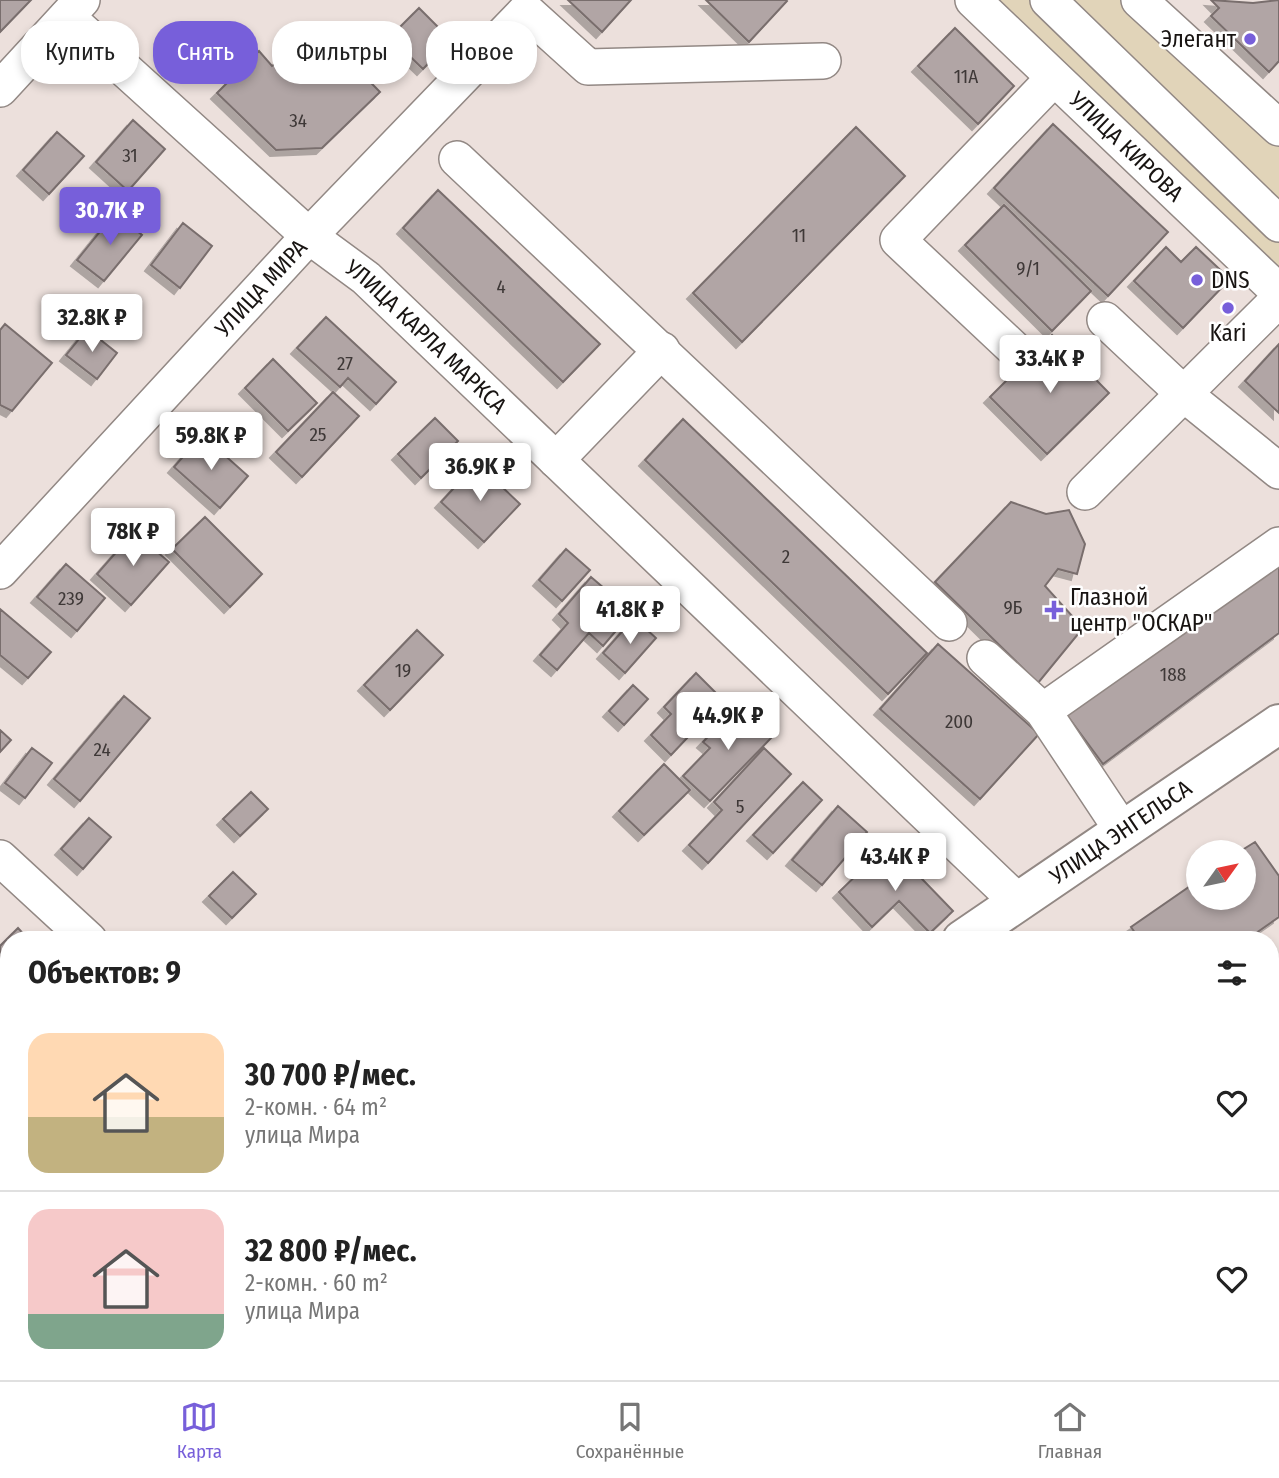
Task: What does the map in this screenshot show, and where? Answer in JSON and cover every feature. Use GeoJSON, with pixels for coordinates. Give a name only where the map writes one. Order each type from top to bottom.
{"type":"FeatureCollection","features":[{"type":"Feature","properties":{"kind":"main road","name":"УЛИЦА ЭНГЕЛЬСА"},"geometry":{"type":"LineString","coordinates":[[975,931],[1279,724]]}},
{"type":"Feature","properties":{"kind":"street","name":"УЛИЦА КИРОВА"},"geometry":{"type":"LineString","coordinates":[[973,0],[1279,292]]}},
{"type":"Feature","properties":{"kind":"street"},"geometry":{"type":"LineString","coordinates":[[1048,0],[1279,224]]}},
{"type":"Feature","properties":{"kind":"street"},"geometry":{"type":"LineString","coordinates":[[1139,0],[1279,128]]}},
{"type":"Feature","properties":{"kind":"street"},"geometry":{"type":"LineString","coordinates":[[0,89],[74,8]]}},
{"type":"Feature","properties":{"kind":"street","name":"УЛИЦА КАРЛА МАРКСА"},"geometry":{"type":"LineString","coordinates":[[74,8],[309,236],[366,278],[1017,901]]}},
{"type":"Feature","properties":{"kind":"street","name":"УЛИЦА МИРА"},"geometry":{"type":"LineString","coordinates":[[0,571],[309,236],[526,11],[587,67],[823,61]]}},
{"type":"Feature","properties":{"kind":"street"},"geometry":{"type":"LineString","coordinates":[[1013,348],[898,240],[1054,78]]}},
{"type":"Feature","properties":{"kind":"street"},"geometry":{"type":"LineString","coordinates":[[457,159],[949,623]]}},
{"type":"Feature","properties":{"kind":"street"},"geometry":{"type":"LineString","coordinates":[[1085,492],[1279,299]]}},
{"type":"Feature","properties":{"kind":"street"},"geometry":{"type":"LineString","coordinates":[[1105,320],[1184,394],[1279,471]]}},
{"type":"Feature","properties":{"kind":"street"},"geometry":{"type":"LineString","coordinates":[[556,460],[662,350]]}},
{"type":"Feature","properties":{"kind":"street"},"geometry":{"type":"LineString","coordinates":[[1042,710],[1279,545]]}},
{"type":"Feature","properties":{"kind":"street"},"geometry":{"type":"LineString","coordinates":[[985,658],[1042,710],[1122,830]]}},
{"type":"Feature","properties":{"kind":"street"},"geometry":{"type":"LineString","coordinates":[[0,858],[79,931]]}},
{"type":"Feature","properties":{"kind":"shaded area"},"geometry":{"type":"Polygon","coordinates":[[[981,0],[1128,0],[1279,144],[1279,282],[981,0]]]}},
{"type":"Feature","properties":{"kind":"building"},"geometry":{"type":"Polygon","coordinates":[[[0,0],[31,0],[0,32],[0,0]]]}},
{"type":"Feature","properties":{"kind":"building"},"geometry":{"type":"Polygon","coordinates":[[[568,0],[631,0],[602,32],[568,0]]]}},
{"type":"Feature","properties":{"kind":"building"},"geometry":{"type":"Polygon","coordinates":[[[706,0],[786,0],[787,1],[749,42],[706,0]]]}},
{"type":"Feature","properties":{"kind":"building"},"geometry":{"type":"Polygon","coordinates":[[[1211,0],[1253,3],[1279,0],[1279,61],[1269,72],[1211,16],[1219,8],[1211,0]]]}},
{"type":"Feature","properties":{"kind":"building"},"geometry":{"type":"Polygon","coordinates":[[[419,8],[432,21],[426,21],[426,66],[423,69],[412,58],[412,21],[406,21],[419,8]]]}},
{"type":"Feature","properties":{"kind":"building"},"geometry":{"type":"Polygon","coordinates":[[[955,28],[1014,86],[978,124],[918,66],[955,28]]]}},
{"type":"Feature","properties":{"kind":"building"},"geometry":{"type":"Polygon","coordinates":[[[259,51],[272,66],[272,84],[372,84],[380,92],[322,148],[276,150],[217,93],[226,84],[258,84],[259,51]]]}},
{"type":"Feature","properties":{"kind":"building"},"geometry":{"type":"Polygon","coordinates":[[[133,120],[165,149],[128,191],[96,162],[133,120]]]}},
{"type":"Feature","properties":{"kind":"building"},"geometry":{"type":"Polygon","coordinates":[[[1053,124],[1168,232],[1108,296],[994,188],[1053,124]]]}},
{"type":"Feature","properties":{"kind":"building"},"geometry":{"type":"Polygon","coordinates":[[[856,127],[905,176],[742,342],[693,293],[856,127]]]}},
{"type":"Feature","properties":{"kind":"building"},"geometry":{"type":"Polygon","coordinates":[[[57,132],[84,156],[49,194],[23,170],[57,132]]]}},
{"type":"Feature","properties":{"kind":"building"},"geometry":{"type":"Polygon","coordinates":[[[438,190],[600,344],[563,382],[403,228],[438,190]]]}},
{"type":"Feature","properties":{"kind":"building"},"geometry":{"type":"Polygon","coordinates":[[[1004,205],[1091,291],[1052,331],[965,245],[1004,205]]]}},
{"type":"Feature","properties":{"kind":"building"},"geometry":{"type":"Polygon","coordinates":[[[115,213],[142,235],[104,281],[77,260],[115,213]]]}},
{"type":"Feature","properties":{"kind":"building"},"geometry":{"type":"Polygon","coordinates":[[[183,223],[212,246],[180,288],[151,265],[183,223]]]}},
{"type":"Feature","properties":{"kind":"building"},"geometry":{"type":"Polygon","coordinates":[[[1166,247],[1181,262],[1196,247],[1230,279],[1183,328],[1134,281],[1166,247]]]}},
{"type":"Feature","properties":{"kind":"building"},"geometry":{"type":"Polygon","coordinates":[[[326,317],[396,382],[376,404],[348,378],[340,387],[297,348],[326,317]]]}},
{"type":"Feature","properties":{"kind":"building"},"geometry":{"type":"Polygon","coordinates":[[[5,324],[52,363],[12,411],[0,405],[0,330],[5,324]]]}},
{"type":"Feature","properties":{"kind":"building"},"geometry":{"type":"Polygon","coordinates":[[[87,329],[117,353],[97,379],[66,355],[87,329]]]}},
{"type":"Feature","properties":{"kind":"building"},"geometry":{"type":"Polygon","coordinates":[[[1052,335],[1109,393],[1047,454],[990,397],[1052,335]]]}},
{"type":"Feature","properties":{"kind":"building"},"geometry":{"type":"Polygon","coordinates":[[[1279,344],[1279,413],[1245,381],[1279,344]]]}},
{"type":"Feature","properties":{"kind":"building"},"geometry":{"type":"Polygon","coordinates":[[[273,359],[317,403],[288,431],[245,388],[273,359]]]}},
{"type":"Feature","properties":{"kind":"building"},"geometry":{"type":"Polygon","coordinates":[[[333,392],[359,416],[302,477],[276,452],[333,392]]]}},
{"type":"Feature","properties":{"kind":"building"},"geometry":{"type":"Polygon","coordinates":[[[435,418],[458,441],[421,478],[398,454],[435,418]]]}},
{"type":"Feature","properties":{"kind":"building"},"geometry":{"type":"Polygon","coordinates":[[[683,419],[927,653],[888,694],[645,460],[683,419]]]}},
{"type":"Feature","properties":{"kind":"building"},"geometry":{"type":"Polygon","coordinates":[[[202,435],[248,476],[220,508],[174,467],[202,435]]]}},
{"type":"Feature","properties":{"kind":"building"},"geometry":{"type":"Polygon","coordinates":[[[477,463],[520,504],[484,542],[441,502],[477,463]]]}},
{"type":"Feature","properties":{"kind":"building"},"geometry":{"type":"Polygon","coordinates":[[[1011,502],[1046,514],[1069,510],[1085,544],[1077,574],[1058,569],[1045,586],[1083,628],[1038,683],[935,582],[1011,502]]]}},
{"type":"Feature","properties":{"kind":"building"},"geometry":{"type":"Polygon","coordinates":[[[205,517],[262,574],[230,607],[172,549],[205,517]]]}},
{"type":"Feature","properties":{"kind":"building"},"geometry":{"type":"Polygon","coordinates":[[[134,532],[169,562],[131,605],[97,574],[134,532]]]}},
{"type":"Feature","properties":{"kind":"building"},"geometry":{"type":"Polygon","coordinates":[[[566,549],[590,570],[562,601],[539,580],[566,549]]]}},
{"type":"Feature","properties":{"kind":"building"},"geometry":{"type":"Polygon","coordinates":[[[1279,557],[1279,633],[1103,764],[1066,714],[1279,557]]]}},
{"type":"Feature","properties":{"kind":"building"},"geometry":{"type":"Polygon","coordinates":[[[66,564],[105,598],[77,631],[37,597],[66,564]]]}},
{"type":"Feature","properties":{"kind":"building"},"geometry":{"type":"Polygon","coordinates":[[[591,577],[632,612],[603,646],[589,633],[557,670],[540,655],[568,623],[559,614],[591,577]]]}},
{"type":"Feature","properties":{"kind":"building"},"geometry":{"type":"Polygon","coordinates":[[[0,609],[51,652],[28,678],[0,655],[0,609]]]}},
{"type":"Feature","properties":{"kind":"building"},"geometry":{"type":"Polygon","coordinates":[[[634,618],[656,638],[625,673],[603,653],[634,618]]]}},
{"type":"Feature","properties":{"kind":"building"},"geometry":{"type":"Polygon","coordinates":[[[417,630],[443,655],[390,710],[364,685],[417,630]]]}},
{"type":"Feature","properties":{"kind":"building"},"geometry":{"type":"Polygon","coordinates":[[[938,644],[1039,734],[980,799],[880,709],[938,644]]]}},
{"type":"Feature","properties":{"kind":"building"},"geometry":{"type":"Polygon","coordinates":[[[696,673],[723,700],[671,755],[651,735],[671,714],[664,707],[696,673]]]}},
{"type":"Feature","properties":{"kind":"building"},"geometry":{"type":"Polygon","coordinates":[[[633,685],[648,699],[624,725],[609,711],[633,685]]]}},
{"type":"Feature","properties":{"kind":"building"},"geometry":{"type":"Polygon","coordinates":[[[124,696],[150,718],[80,801],[54,779],[124,696]]]}},
{"type":"Feature","properties":{"kind":"building"},"geometry":{"type":"Polygon","coordinates":[[[739,704],[773,736],[710,801],[683,776],[710,748],[703,742],[739,704]]]}},
{"type":"Feature","properties":{"kind":"building"},"geometry":{"type":"Polygon","coordinates":[[[0,730],[11,740],[0,752],[0,730]]]}},
{"type":"Feature","properties":{"kind":"building"},"geometry":{"type":"Polygon","coordinates":[[[32,748],[52,763],[25,798],[5,783],[32,748]]]}},
{"type":"Feature","properties":{"kind":"building"},"geometry":{"type":"Polygon","coordinates":[[[764,748],[791,774],[708,863],[689,845],[722,810],[714,802],[764,748]]]}},
{"type":"Feature","properties":{"kind":"building"},"geometry":{"type":"Polygon","coordinates":[[[664,764],[690,790],[644,835],[619,811],[664,764]]]}},
{"type":"Feature","properties":{"kind":"building"},"geometry":{"type":"Polygon","coordinates":[[[803,782],[822,800],[773,853],[753,835],[803,782]]]}},
{"type":"Feature","properties":{"kind":"building"},"geometry":{"type":"Polygon","coordinates":[[[251,792],[268,809],[240,836],[223,819],[251,792]]]}},
{"type":"Feature","properties":{"kind":"building"},"geometry":{"type":"Polygon","coordinates":[[[838,806],[867,832],[822,885],[792,860],[838,806]]]}},
{"type":"Feature","properties":{"kind":"building"},"geometry":{"type":"Polygon","coordinates":[[[89,818],[111,837],[83,869],[61,849],[89,818]]]}},
{"type":"Feature","properties":{"kind":"building"},"geometry":{"type":"Polygon","coordinates":[[[1256,843],[1279,876],[1279,917],[1259,931],[1134,931],[1131,927],[1186,889],[1186,910],[1256,910],[1256,843]]]}},
{"type":"Feature","properties":{"kind":"building"},"geometry":{"type":"Polygon","coordinates":[[[895,851],[953,911],[932,931],[928,931],[899,901],[872,927],[839,892],[871,861],[878,867],[895,851]]]}},
{"type":"Feature","properties":{"kind":"building"},"geometry":{"type":"Polygon","coordinates":[[[233,872],[256,894],[232,918],[209,896],[233,872]]]}},
{"type":"Feature","properties":{"kind":"place","name":"Элегант"},"geometry":{"type":"Point","coordinates":[1250,39]}},
{"type":"Feature","properties":{"kind":"place","name":"DNS"},"geometry":{"type":"Point","coordinates":[1197,280]}},
{"type":"Feature","properties":{"kind":"place","name":"Kari"},"geometry":{"type":"Point","coordinates":[1228,308]}},
{"type":"Feature","properties":{"kind":"place","name":"Глазной центр \"ОСКАР\""},"geometry":{"type":"Point","coordinates":[1054,610]}}]}
